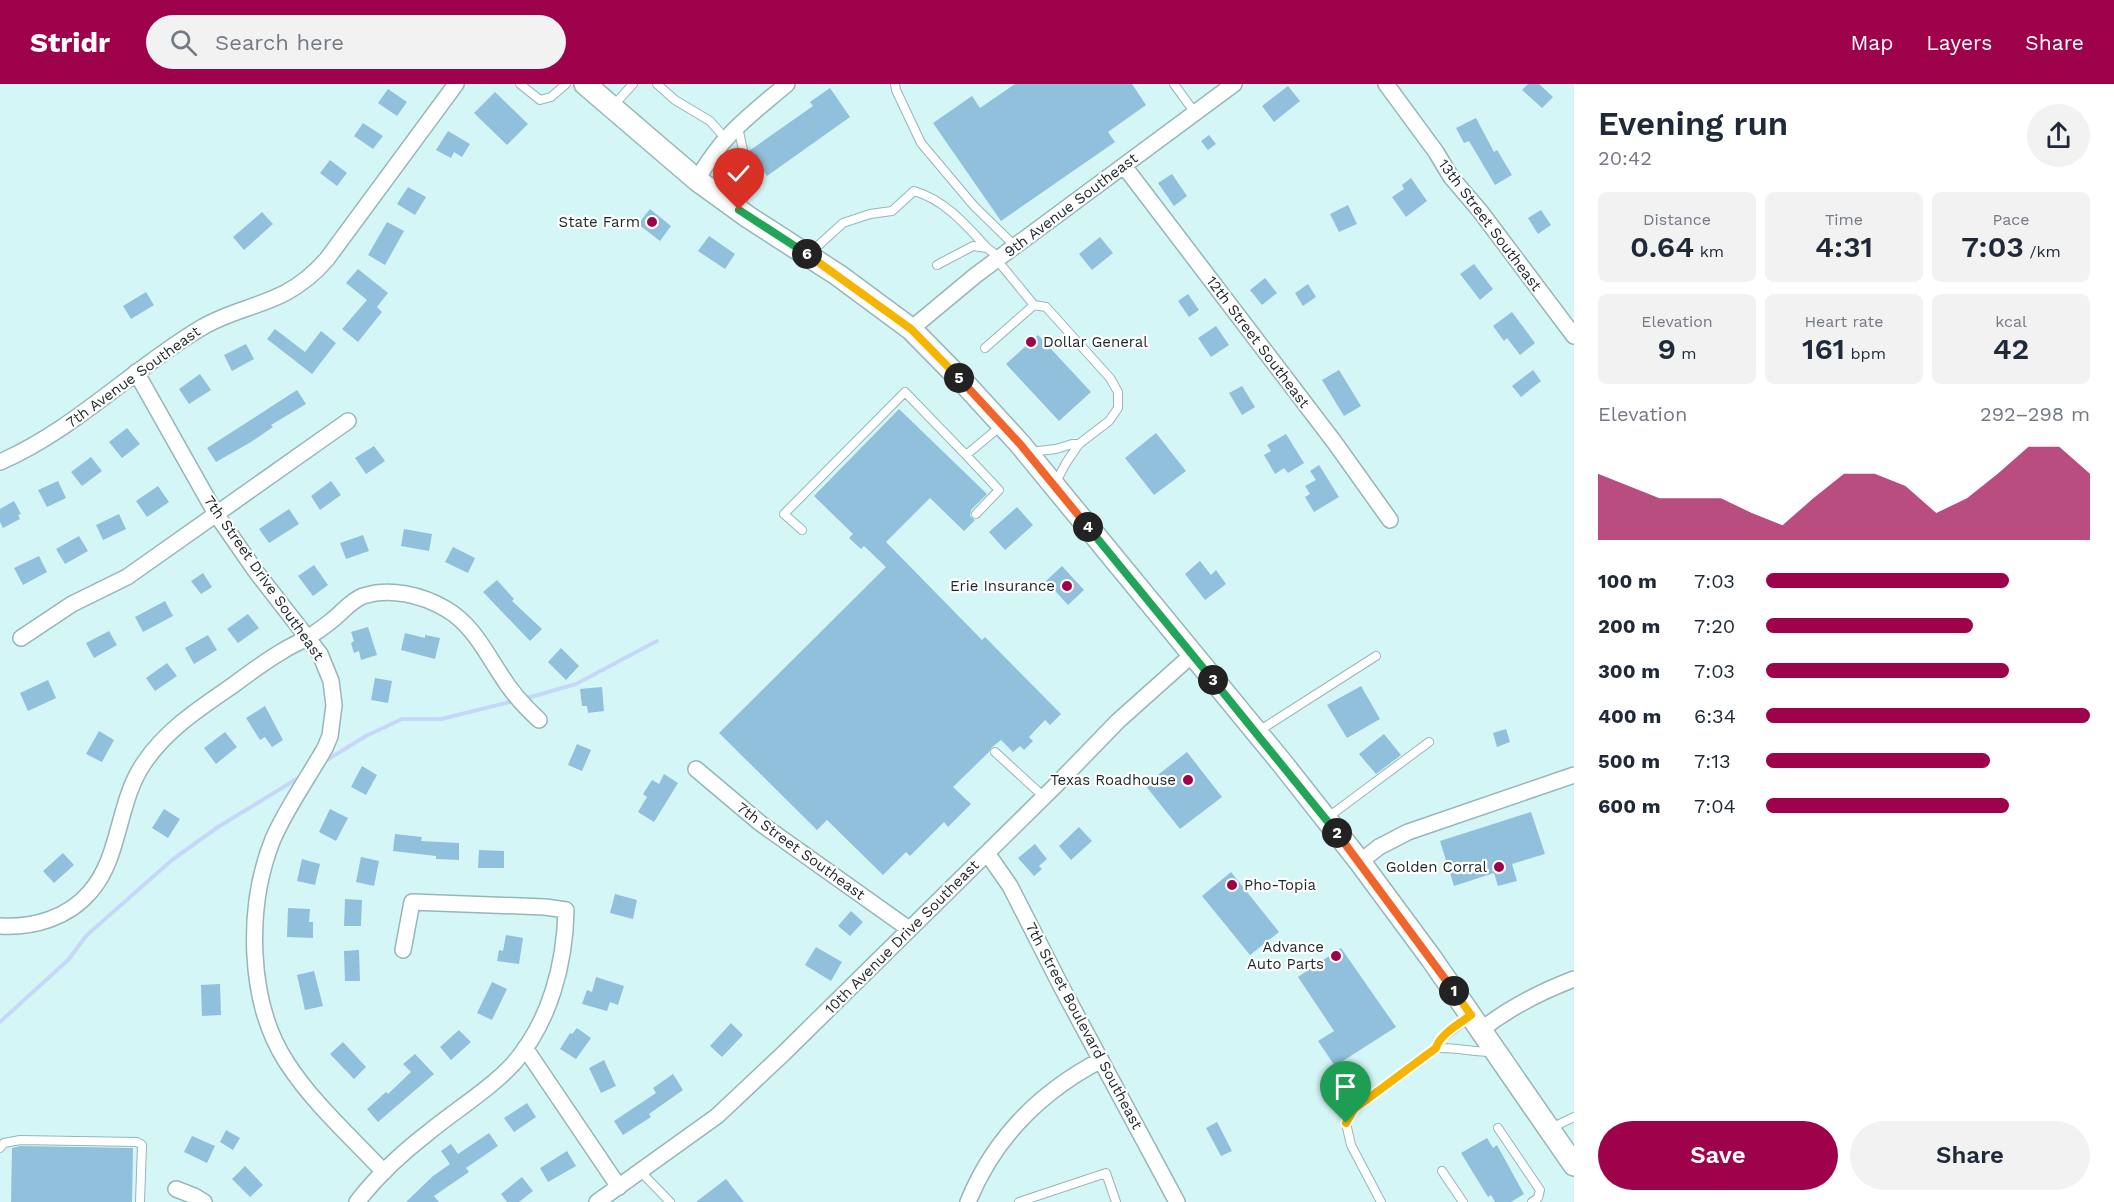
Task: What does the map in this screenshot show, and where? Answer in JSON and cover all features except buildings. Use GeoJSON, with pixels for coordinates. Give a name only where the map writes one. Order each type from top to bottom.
{"type":"FeatureCollection","features":[{"type":"Feature","properties":{"kind":"main road"},"geometry":{"type":"LineString","coordinates":[[585,84],[697,180],[808,255],[911,329],[1003,425],[1193,654],[1360,862],[1476,1022],[1574,1165]]}},
{"type":"Feature","properties":{"kind":"street","name":"7th Avenue Southeast"},"geometry":{"type":"LineString","coordinates":[[0,462],[17,455],[52,434],[172,345],[204,326],[284,294],[317,271],[456,84]]}},
{"type":"Feature","properties":{"kind":"street"},"geometry":{"type":"LineString","coordinates":[[697,180],[725,138],[788,84]]}},
{"type":"Feature","properties":{"kind":"street","name":"9th Avenue Southeast"},"geometry":{"type":"LineString","coordinates":[[911,329],[995,255],[1015,246],[1234,84]]}},
{"type":"Feature","properties":{"kind":"street","name":"13th Street Southeast"},"geometry":{"type":"LineString","coordinates":[[1386,84],[1436,152],[1451,177],[1480,211],[1574,336]]}},
{"type":"Feature","properties":{"kind":"street","name":"12th Street Southeast"},"geometry":{"type":"LineString","coordinates":[[1124,166],[1335,443],[1390,520]]}},
{"type":"Feature","properties":{"kind":"street","name":"7th Street Drive Southeast"},"geometry":{"type":"LineString","coordinates":[[136,372],[216,514],[257,573],[320,654],[328,672],[333,694],[334,718],[325,748],[280,825],[266,859],[261,880],[255,925],[257,986],[268,1026],[287,1064],[322,1106],[384,1172]]}},
{"type":"Feature","properties":{"kind":"street"},"geometry":{"type":"LineString","coordinates":[[21,638],[72,604],[127,577],[348,421]]}},
{"type":"Feature","properties":{"kind":"street"},"geometry":{"type":"LineString","coordinates":[[0,926],[29,925],[48,921],[79,904],[91,892],[104,871],[132,783],[157,746],[178,725],[219,695],[282,651],[332,621],[354,600],[364,596],[379,592],[394,592],[426,600],[447,610],[469,628],[514,693],[539,720]]}},
{"type":"Feature","properties":{"kind":"street","name":"10th Avenue Drive Southeast"},"geometry":{"type":"LineString","coordinates":[[597,1202],[717,1116],[1044,797],[1118,721],[1193,654]]}},
{"type":"Feature","properties":{"kind":"street","name":"7th Street Southeast"},"geometry":{"type":"LineString","coordinates":[[696,769],[760,823],[909,929]]}},
{"type":"Feature","properties":{"kind":"street"},"geometry":{"type":"LineString","coordinates":[[1360,862],[1379,847],[1408,832],[1574,775]]}},
{"type":"Feature","properties":{"kind":"street","name":"7th Street Boulevard Southeast"},"geometry":{"type":"LineString","coordinates":[[987,853],[1010,886],[1177,1202]]}},
{"type":"Feature","properties":{"kind":"street"},"geometry":{"type":"LineString","coordinates":[[357,1202],[384,1172],[428,1132],[486,1089],[525,1048],[542,1019],[556,981],[564,946],[566,910],[412,902],[403,950]]}},
{"type":"Feature","properties":{"kind":"street"},"geometry":{"type":"LineString","coordinates":[[1476,1022],[1574,979]]}},
{"type":"Feature","properties":{"kind":"street"},"geometry":{"type":"LineString","coordinates":[[525,1048],[619,1187]]}},
{"type":"Feature","properties":{"kind":"street"},"geometry":{"type":"LineString","coordinates":[[968,1202],[990,1157],[1028,1112],[1053,1089],[1076,1073],[1101,1060]]}},
{"type":"Feature","properties":{"kind":"street"},"geometry":{"type":"LineString","coordinates":[[176,1189],[204,1202]]}},
{"type":"Feature","properties":{"kind":"lane"},"geometry":{"type":"LineString","coordinates":[[519,84],[540,100],[551,96],[566,84]]}},
{"type":"Feature","properties":{"kind":"lane"},"geometry":{"type":"LineString","coordinates":[[611,107],[633,84]]}},
{"type":"Feature","properties":{"kind":"lane"},"geometry":{"type":"LineString","coordinates":[[657,84],[675,100],[710,121],[725,138]]}},
{"type":"Feature","properties":{"kind":"lane"},"geometry":{"type":"LineString","coordinates":[[895,84],[921,143],[974,206],[1015,246]]}},
{"type":"Feature","properties":{"kind":"lane"},"geometry":{"type":"LineString","coordinates":[[1174,84],[1195,113]]}},
{"type":"Feature","properties":{"kind":"lane"},"geometry":{"type":"LineString","coordinates":[[738,125],[750,182],[739,210]]}},
{"type":"Feature","properties":{"kind":"lane"},"geometry":{"type":"LineString","coordinates":[[808,255],[843,223],[870,214],[892,212],[914,190],[929,195],[956,216],[995,255],[1034,306]]}},
{"type":"Feature","properties":{"kind":"lane"},"geometry":{"type":"LineString","coordinates":[[937,266],[973,246],[995,255]]}},
{"type":"Feature","properties":{"kind":"lane"},"geometry":{"type":"LineString","coordinates":[[985,348],[1034,306],[1046,307],[1110,378],[1118,392],[1118,408],[1109,421],[1079,444],[1054,486]]}},
{"type":"Feature","properties":{"kind":"lane"},"geometry":{"type":"LineString","coordinates":[[802,530],[784,514],[905,392],[999,490],[976,514]]}},
{"type":"Feature","properties":{"kind":"lane"},"geometry":{"type":"LineString","coordinates":[[966,455],[1003,425]]}},
{"type":"Feature","properties":{"kind":"lane"},"geometry":{"type":"LineString","coordinates":[[1026,452],[1079,444]]}},
{"type":"Feature","properties":{"kind":"lane"},"geometry":{"type":"LineString","coordinates":[[1256,732],[1376,656]]}},
{"type":"Feature","properties":{"kind":"lane"},"geometry":{"type":"LineString","coordinates":[[1326,819],[1429,742]]}},
{"type":"Feature","properties":{"kind":"lane"},"geometry":{"type":"LineString","coordinates":[[995,753],[1044,797]]}},
{"type":"Feature","properties":{"kind":"lane"},"geometry":{"type":"LineString","coordinates":[[1436,1048],[1443,1036],[1476,1022]]}},
{"type":"Feature","properties":{"kind":"lane"},"geometry":{"type":"LineString","coordinates":[[1381,1202],[1351,1146],[1346,1123],[1354,1109],[1436,1048],[1453,1047],[1472,1052],[1496,1052]]}},
{"type":"Feature","properties":{"kind":"lane"},"geometry":{"type":"LineString","coordinates":[[1549,1128],[1574,1117]]}},
{"type":"Feature","properties":{"kind":"lane"},"geometry":{"type":"LineString","coordinates":[[1498,1128],[1540,1190],[1538,1197],[1532,1202]]}},
{"type":"Feature","properties":{"kind":"lane"},"geometry":{"type":"LineString","coordinates":[[0,1148],[4,1143],[20,1140],[137,1142],[142,1146],[140,1202]]}},
{"type":"Feature","properties":{"kind":"lane"},"geometry":{"type":"LineString","coordinates":[[1442,1171],[1462,1202]]}},
{"type":"Feature","properties":{"kind":"lane"},"geometry":{"type":"LineString","coordinates":[[641,1172],[670,1202]]}},
{"type":"Feature","properties":{"kind":"lane"},"geometry":{"type":"LineString","coordinates":[[1019,1202],[1106,1173],[1116,1202]]}},
{"type":"Feature","properties":{"kind":"waterway"},"geometry":{"type":"LineString","coordinates":[[524,699],[576,684],[657,641]]}},
{"type":"Feature","properties":{"kind":"waterway"},"geometry":{"type":"LineString","coordinates":[[322,763],[366,736],[402,719],[441,719],[514,701]]}},
{"type":"Feature","properties":{"kind":"waterway"},"geometry":{"type":"LineString","coordinates":[[0,1022],[68,960],[87,935],[172,860],[218,827],[300,777]]}},
{"type":"Feature","properties":{"kind":"place","name":"State Farm"},"geometry":{"type":"Point","coordinates":[652,222]}},
{"type":"Feature","properties":{"kind":"place","name":"Dollar General"},"geometry":{"type":"Point","coordinates":[1031,342]}},
{"type":"Feature","properties":{"kind":"place","name":"Erie Insurance"},"geometry":{"type":"Point","coordinates":[1067,586]}},
{"type":"Feature","properties":{"kind":"place","name":"Texas Roadhouse"},"geometry":{"type":"Point","coordinates":[1188,780]}},
{"type":"Feature","properties":{"kind":"place","name":"Golden Corral"},"geometry":{"type":"Point","coordinates":[1499,867]}},
{"type":"Feature","properties":{"kind":"place","name":"Pho-Topia"},"geometry":{"type":"Point","coordinates":[1232,885]}},
{"type":"Feature","properties":{"kind":"place","name":"Advance Auto Parts"},"geometry":{"type":"Point","coordinates":[1336,956]}},
{"type":"Feature","properties":{"kind":"route"},"geometry":{"type":"LineString","coordinates":[[739,210],[838,275],[911,329],[1020,444],[1282,763],[1360,862],[1471,1015],[1443,1036],[1436,1048],[1354,1109],[1346,1123]]}}]}
